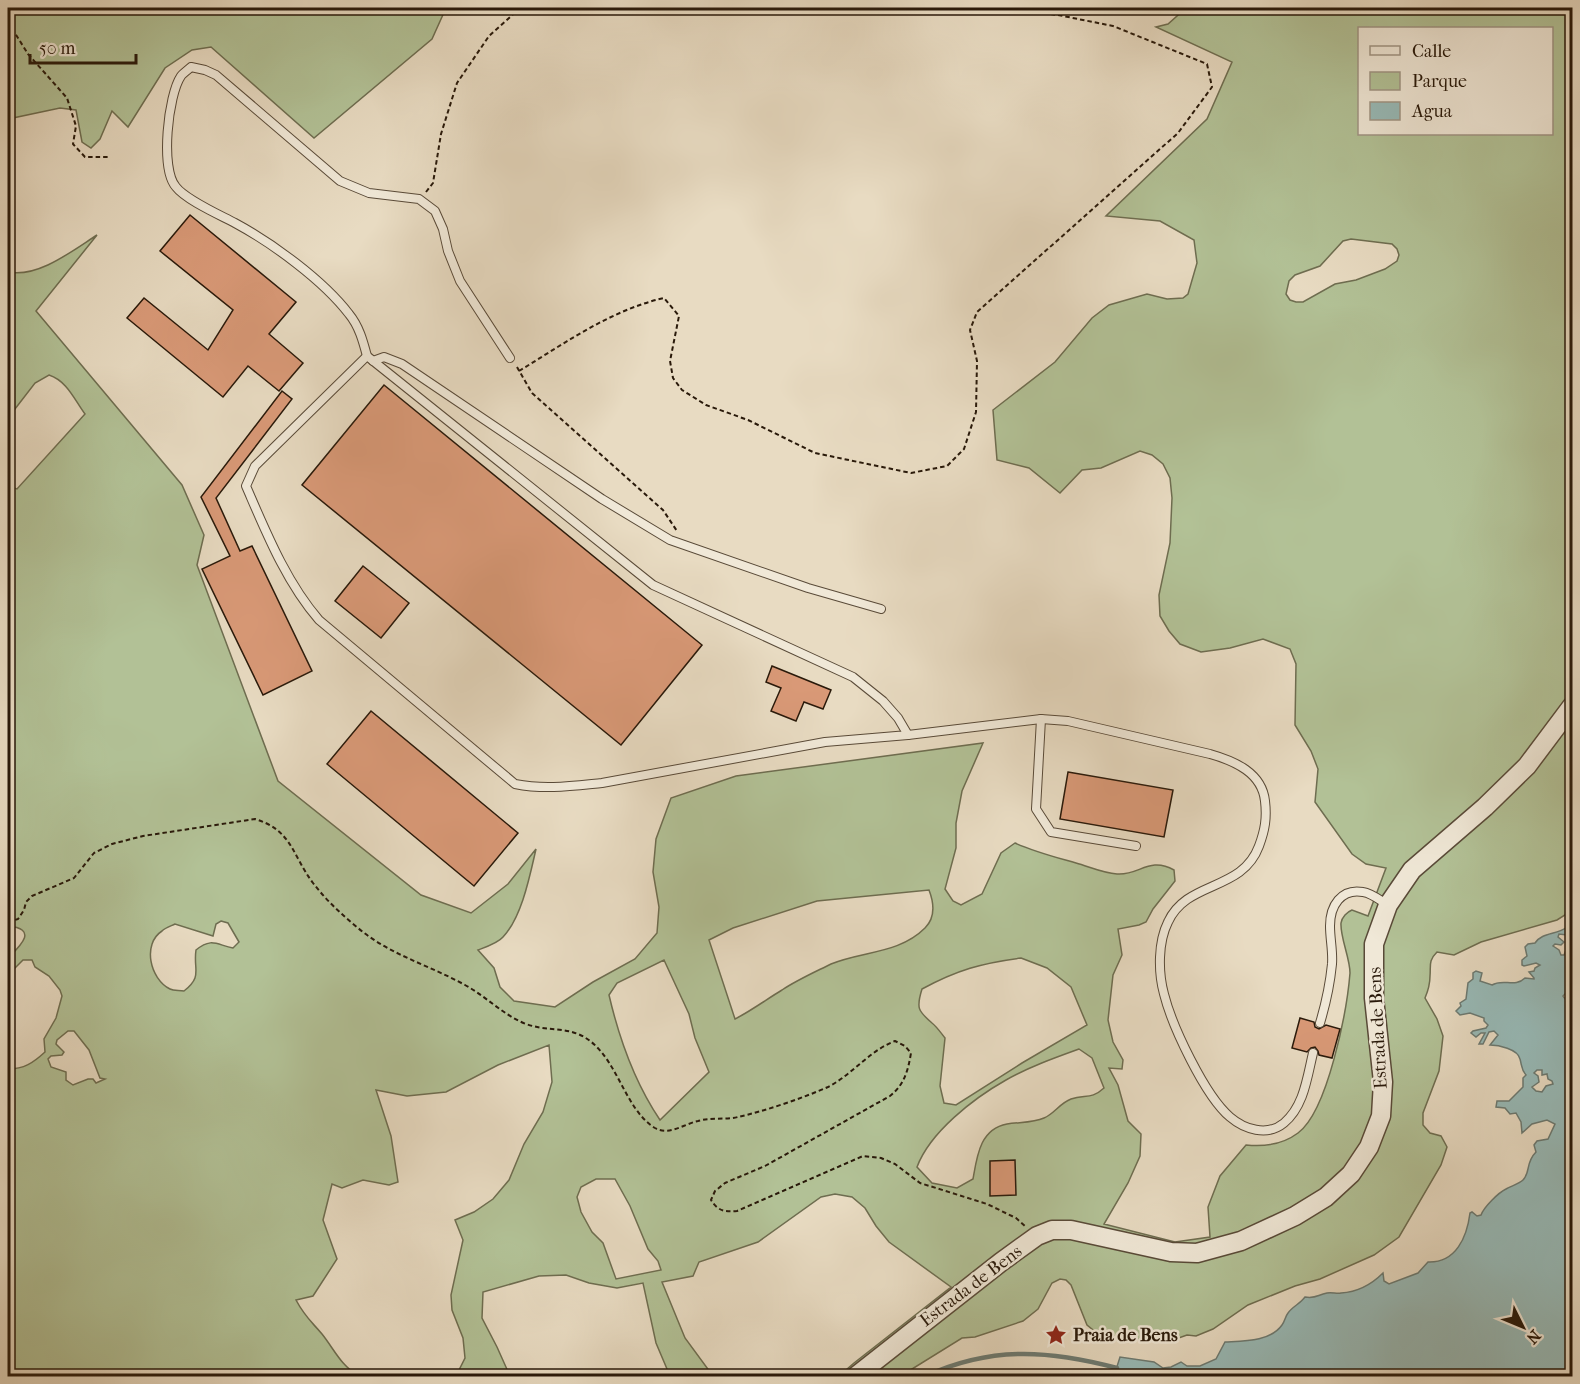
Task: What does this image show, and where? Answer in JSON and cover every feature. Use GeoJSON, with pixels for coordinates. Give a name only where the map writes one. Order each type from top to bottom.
{"type":"FeatureCollection","features":[{"type":"Feature","properties":{"kind":"street","name":"Estrada de Bens"},"geometry":{"type":"LineString","coordinates":[[856,1377],[937,1311],[1037,1236],[1052,1230],[1071,1230],[1171,1252],[1197,1253],[1241,1241],[1295,1216],[1326,1197],[1351,1174],[1369,1147],[1380,1116],[1383,1082],[1374,998],[1374,944],[1388,904],[1412,870],[1485,807],[1527,766],[1572,706]]}},
{"type":"Feature","properties":{"kind":"lane"},"geometry":{"type":"LineString","coordinates":[[512,360],[460,281],[435,211],[419,199],[369,193],[340,181],[216,75],[191,67],[182,75],[175,89],[167,150],[169,171],[176,187],[196,202],[250,232],[327,290],[350,315],[361,334],[370,358],[653,585],[853,677],[883,701],[898,718],[908,735]]}},
{"type":"Feature","properties":{"kind":"lane"},"geometry":{"type":"LineString","coordinates":[[881,609],[808,588],[687,544],[670,540],[602,499],[402,364],[384,357],[370,358],[255,466],[246,486],[274,547],[306,605],[319,620],[515,784],[537,788],[602,783],[825,742],[908,735],[1041,719],[1068,721],[1210,754],[1227,759],[1244,768],[1257,779],[1264,796],[1267,817],[1264,834],[1256,855],[1244,870],[1230,879],[1198,892],[1182,904],[1168,921],[1161,945],[1160,966],[1163,993],[1181,1039],[1218,1107],[1237,1123],[1252,1130],[1269,1130],[1282,1125],[1296,1110],[1303,1095],[1313,1053]]}},
{"type":"Feature","properties":{"kind":"lane"},"geometry":{"type":"LineString","coordinates":[[1041,719],[1036,809],[1051,832],[1136,846]]}},
{"type":"Feature","properties":{"kind":"lane"},"geometry":{"type":"LineString","coordinates":[[1320,1023],[1329,993],[1332,961],[1329,925],[1339,897],[1352,891],[1365,892],[1388,904]]}},
{"type":"Feature","properties":{"kind":"path"},"geometry":{"type":"LineString","coordinates":[[419,199],[433,183],[441,134],[457,83],[489,36],[519,8]]}},
{"type":"Feature","properties":{"kind":"path"},"geometry":{"type":"LineString","coordinates":[[519,371],[590,327],[642,303],[664,298],[679,316],[670,360],[673,378],[682,390],[706,405],[748,420],[815,453],[911,473],[947,466],[964,449],[976,412],[977,361],[970,330],[977,312],[1178,133],[1212,87],[1207,64],[1113,26],[1058,15],[998,8]]}},
{"type":"Feature","properties":{"kind":"path"},"geometry":{"type":"LineString","coordinates":[[8,22],[28,54],[67,98],[76,126],[73,144],[85,157],[108,157]]}},
{"type":"Feature","properties":{"kind":"path"},"geometry":{"type":"LineString","coordinates":[[512,360],[532,393],[663,510],[687,544]]}},
{"type":"Feature","properties":{"kind":"path"},"geometry":{"type":"LineString","coordinates":[[8,922],[18,919],[26,902],[32,896],[74,878],[94,853],[112,844],[143,836],[255,819],[270,823],[283,834],[311,880],[328,902],[378,944],[460,982],[480,993],[504,1013],[525,1023],[546,1030],[565,1029],[582,1036],[602,1053],[642,1117],[656,1129],[673,1130],[713,1118],[736,1118],[828,1087],[850,1073],[883,1045],[895,1041],[905,1046],[911,1053],[904,1081],[899,1089],[765,1166],[725,1183],[714,1191],[711,1200],[717,1209],[724,1212],[736,1211],[863,1156],[881,1158],[910,1173],[920,1183],[987,1204],[1016,1218],[1037,1236]]}},
{"type":"Feature","properties":{"kind":"green space"},"geometry":{"type":"Polygon","coordinates":[[[8,8],[446,8],[432,39],[314,138],[211,47],[192,50],[165,68],[128,127],[112,111],[100,139],[91,148],[82,142],[76,110],[60,108],[8,119],[8,54],[13,44],[8,36],[8,8]]]}},
{"type":"Feature","properties":{"kind":"green space"},"geometry":{"type":"Polygon","coordinates":[[[1186,8],[1572,8],[1572,903],[1565,915],[1557,920],[1481,942],[1454,955],[1437,952],[1432,958],[1425,998],[1437,1019],[1443,1036],[1439,1071],[1423,1113],[1423,1125],[1430,1133],[1441,1136],[1447,1147],[1441,1165],[1399,1237],[1374,1255],[1320,1279],[1295,1286],[1248,1305],[1213,1329],[1196,1336],[1187,1335],[1173,1340],[1150,1341],[1128,1338],[1120,1340],[1097,1333],[1087,1325],[1071,1285],[1066,1280],[1060,1279],[1052,1283],[1038,1309],[1023,1321],[975,1337],[962,1338],[904,1374],[839,1376],[951,1287],[889,1242],[865,1208],[852,1197],[835,1194],[821,1197],[758,1242],[699,1262],[693,1276],[662,1282],[685,1338],[713,1376],[670,1376],[656,1343],[643,1283],[617,1288],[589,1283],[566,1275],[539,1276],[483,1292],[482,1318],[510,1376],[456,1376],[465,1358],[463,1338],[452,1310],[451,1295],[463,1240],[455,1220],[474,1212],[493,1199],[509,1180],[524,1144],[543,1112],[552,1082],[549,1045],[498,1065],[446,1092],[407,1096],[376,1090],[391,1136],[398,1182],[389,1185],[363,1180],[342,1188],[332,1184],[323,1220],[337,1259],[313,1296],[296,1300],[305,1315],[343,1362],[359,1376],[245,1376],[235,1373],[227,1376],[8,1376],[8,1069],[28,1065],[45,1052],[44,1039],[56,1018],[62,996],[49,976],[35,967],[32,960],[23,960],[14,969],[12,982],[8,986],[8,958],[24,939],[25,934],[17,928],[8,926],[10,887],[8,883],[8,486],[17,489],[85,414],[65,386],[49,375],[35,383],[8,418],[8,272],[19,273],[43,267],[97,235],[36,311],[182,485],[204,535],[197,565],[278,781],[421,895],[471,913],[508,884],[536,849],[524,895],[510,929],[492,945],[478,950],[494,968],[500,987],[514,1001],[555,1007],[593,982],[635,959],[657,933],[659,907],[653,872],[656,839],[671,798],[736,776],[983,743],[962,791],[956,823],[956,848],[945,889],[953,901],[961,905],[982,894],[1001,853],[1015,843],[1112,873],[1125,874],[1158,865],[1174,870],[1175,881],[1146,922],[1118,929],[1122,955],[1113,975],[1108,1020],[1113,1042],[1123,1060],[1122,1069],[1109,1068],[1118,1085],[1128,1121],[1141,1134],[1140,1156],[1128,1183],[1104,1224],[1175,1242],[1210,1237],[1208,1207],[1220,1176],[1246,1145],[1260,1146],[1286,1140],[1298,1133],[1309,1121],[1327,1082],[1334,1059],[1348,990],[1350,967],[1342,935],[1342,921],[1345,915],[1352,910],[1368,916],[1386,868],[1366,864],[1352,854],[1315,802],[1318,769],[1311,751],[1295,725],[1296,664],[1290,649],[1263,639],[1230,648],[1201,652],[1180,644],[1169,631],[1160,616],[1159,595],[1170,543],[1172,498],[1170,478],[1163,464],[1152,455],[1140,451],[1101,468],[1082,470],[1060,493],[1029,468],[997,460],[993,410],[1055,362],[1092,318],[1109,305],[1147,294],[1167,299],[1183,298],[1188,294],[1197,263],[1194,240],[1160,221],[1106,216],[1207,119],[1232,62],[1156,27],[1168,24],[1186,8]],[[1351,239],[1343,241],[1320,266],[1295,275],[1289,281],[1286,294],[1290,300],[1303,302],[1335,284],[1356,280],[1385,269],[1397,261],[1399,255],[1392,244],[1351,239]],[[929,890],[817,901],[733,928],[709,940],[735,1019],[794,983],[831,964],[904,943],[929,924],[933,905],[929,890]],[[221,921],[216,924],[213,936],[175,924],[156,937],[150,952],[151,961],[153,970],[163,984],[172,990],[184,991],[195,977],[196,950],[211,943],[233,948],[239,942],[228,923],[221,921]],[[1021,958],[970,968],[922,989],[920,1009],[945,1038],[940,1086],[944,1103],[956,1105],[1087,1025],[1071,987],[1047,968],[1021,958]],[[664,960],[617,983],[609,995],[618,1027],[643,1091],[660,1120],[709,1072],[695,1038],[689,1014],[664,960]],[[68,1031],[57,1040],[56,1044],[64,1052],[62,1055],[51,1056],[48,1059],[51,1067],[66,1072],[66,1080],[73,1085],[88,1079],[93,1079],[96,1083],[105,1079],[100,1078],[89,1050],[74,1031],[68,1031]],[[1079,1049],[1024,1071],[980,1096],[942,1129],[923,1154],[917,1167],[932,1183],[957,1188],[973,1179],[981,1145],[991,1131],[1007,1124],[1040,1120],[1067,1101],[1099,1092],[1104,1088],[1092,1058],[1079,1049]],[[596,1179],[581,1187],[577,1197],[581,1212],[592,1232],[603,1243],[616,1279],[661,1270],[658,1261],[648,1249],[630,1206],[615,1179],[596,1179]]]}},
{"type":"Feature","properties":{"kind":"water"},"geometry":{"type":"Polygon","coordinates":[[[1572,927],[1572,933],[1559,934],[1558,937],[1564,942],[1553,946],[1559,950],[1561,955],[1564,955],[1566,950],[1569,955],[1572,953],[1569,968],[1572,970],[1570,976],[1572,992],[1563,996],[1566,1000],[1572,1000],[1572,1376],[1114,1376],[1120,1357],[1154,1362],[1163,1368],[1181,1362],[1187,1366],[1200,1366],[1216,1359],[1225,1342],[1263,1338],[1277,1331],[1290,1311],[1305,1297],[1312,1298],[1327,1293],[1353,1291],[1374,1281],[1383,1273],[1384,1281],[1389,1284],[1418,1273],[1428,1262],[1438,1261],[1453,1253],[1463,1239],[1470,1213],[1481,1215],[1488,1204],[1499,1194],[1523,1180],[1530,1160],[1536,1152],[1534,1145],[1537,1141],[1548,1139],[1555,1124],[1547,1120],[1532,1124],[1522,1133],[1521,1122],[1516,1113],[1510,1114],[1505,1108],[1496,1107],[1497,1101],[1509,1101],[1523,1087],[1523,1078],[1526,1075],[1520,1059],[1512,1050],[1490,1045],[1498,1035],[1494,1031],[1489,1032],[1483,1044],[1479,1044],[1485,1033],[1476,1037],[1471,1033],[1486,1028],[1488,1025],[1484,1018],[1470,1013],[1460,1015],[1456,1011],[1461,1006],[1460,1003],[1466,999],[1468,983],[1473,979],[1473,973],[1476,971],[1482,973],[1480,981],[1492,985],[1500,982],[1517,982],[1525,978],[1534,979],[1529,972],[1534,971],[1540,965],[1536,963],[1522,965],[1522,960],[1527,956],[1525,947],[1542,937],[1572,927]],[[1542,1070],[1534,1073],[1538,1076],[1539,1082],[1532,1087],[1542,1092],[1546,1086],[1553,1084],[1547,1074],[1542,1075],[1542,1070]]]}},
{"type":"Feature","properties":{"kind":"building"},"geometry":{"type":"Polygon","coordinates":[[[190,215],[296,302],[269,334],[303,363],[279,391],[248,366],[223,397],[127,318],[144,298],[208,350],[233,310],[160,251],[190,215]]]}},
{"type":"Feature","properties":{"kind":"building"},"geometry":{"type":"Polygon","coordinates":[[[384,385],[702,645],[621,745],[302,485],[384,385]]]}},
{"type":"Feature","properties":{"kind":"building"},"geometry":{"type":"Polygon","coordinates":[[[282,391],[292,399],[216,498],[240,551],[252,546],[312,671],[263,695],[202,569],[230,556],[201,497],[282,391]]]}},
{"type":"Feature","properties":{"kind":"building"},"geometry":{"type":"Polygon","coordinates":[[[363,566],[409,603],[381,638],[335,601],[363,566]]]}},
{"type":"Feature","properties":{"kind":"building"},"geometry":{"type":"Polygon","coordinates":[[[772,666],[831,690],[823,709],[804,702],[796,721],[771,711],[781,688],[766,682],[772,666]]]}},
{"type":"Feature","properties":{"kind":"building"},"geometry":{"type":"Polygon","coordinates":[[[371,711],[518,833],[474,886],[327,764],[371,711]]]}},
{"type":"Feature","properties":{"kind":"building"},"geometry":{"type":"Polygon","coordinates":[[[1068,772],[1173,790],[1164,837],[1060,819],[1068,772]]]}},
{"type":"Feature","properties":{"kind":"building"},"geometry":{"type":"Polygon","coordinates":[[[1300,1018],[1314,1022],[1315,1027],[1319,1029],[1326,1025],[1340,1029],[1332,1058],[1319,1055],[1315,1047],[1307,1052],[1292,1048],[1300,1018]]]}},
{"type":"Feature","properties":{"kind":"building"},"geometry":{"type":"Polygon","coordinates":[[[1015,1160],[1016,1195],[990,1196],[990,1161],[1015,1160]]]}},
{"type":"Feature","properties":{"kind":"waterway"},"geometry":{"type":"LineString","coordinates":[[926,1376],[950,1366],[974,1360],[1020,1354],[1068,1357],[1117,1368]]}},
{"type":"Feature","properties":{"kind":"place","name":"Praia de Bens"},"geometry":{"type":"Point","coordinates":[1056,1335]}}]}
